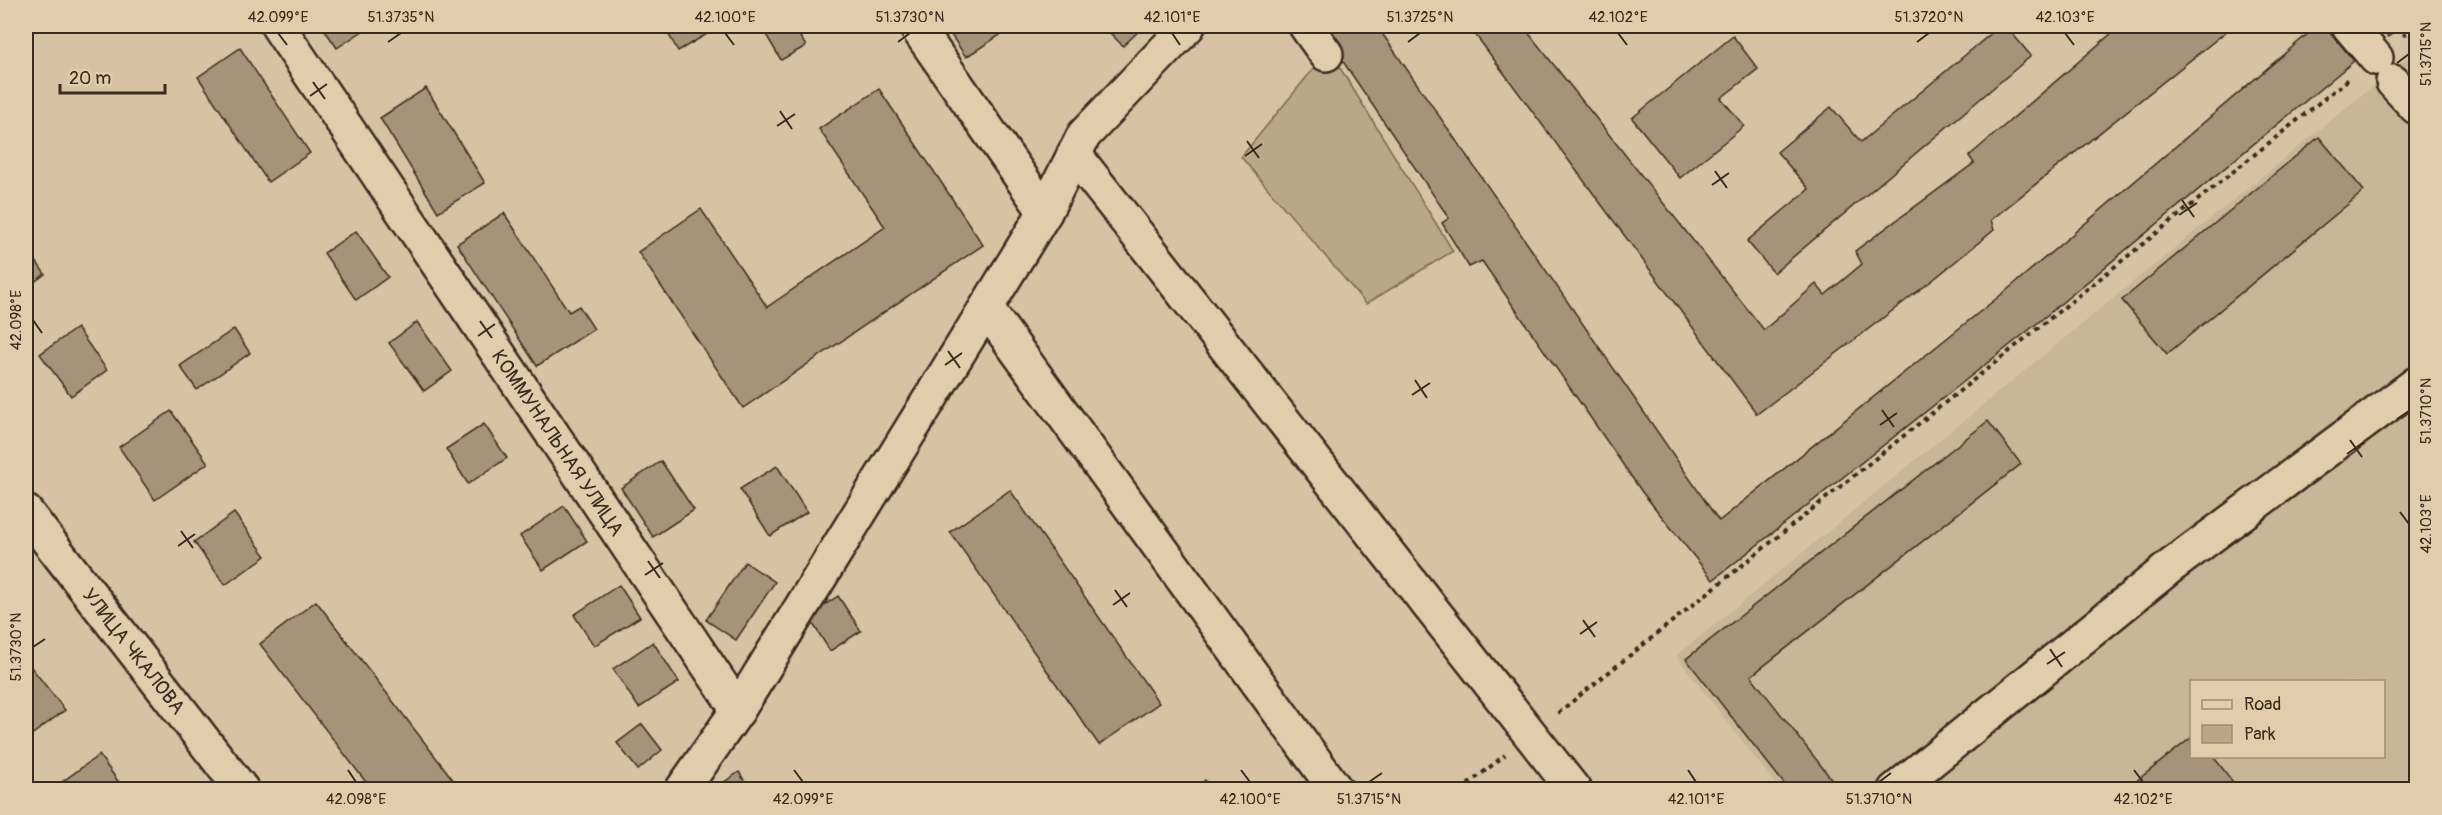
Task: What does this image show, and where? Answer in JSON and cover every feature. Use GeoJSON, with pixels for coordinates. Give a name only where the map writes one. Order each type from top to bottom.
{"type":"FeatureCollection","features":[{"type":"Feature","properties":{"kind":"street","name":"КОММУНАЛЬНАЯ УЛИЦА"},"geometry":{"type":"LineString","coordinates":[[278,26],[738,710]]}},
{"type":"Feature","properties":{"kind":"street"},"geometry":{"type":"LineString","coordinates":[[916,26],[1045,212]]}},
{"type":"Feature","properties":{"kind":"street"},"geometry":{"type":"LineString","coordinates":[[682,789],[738,710],[986,308],[1045,212],[1084,135],[1188,26]]}},
{"type":"Feature","properties":{"kind":"street"},"geometry":{"type":"LineString","coordinates":[[1306,26],[1326,54]]}},
{"type":"Feature","properties":{"kind":"street"},"geometry":{"type":"LineString","coordinates":[[2349,26],[2416,107]]}},
{"type":"Feature","properties":{"kind":"street"},"geometry":{"type":"LineString","coordinates":[[1074,154],[1574,789]]}},
{"type":"Feature","properties":{"kind":"street"},"geometry":{"type":"LineString","coordinates":[[986,308],[1336,789]]}},
{"type":"Feature","properties":{"kind":"street"},"geometry":{"type":"LineString","coordinates":[[1895,789],[2171,566],[2416,384]]}},
{"type":"Feature","properties":{"kind":"street","name":"УЛИЦА ЧКАЛОВА"},"geometry":{"type":"LineString","coordinates":[[26,512],[242,789]]}},
{"type":"Feature","properties":{"kind":"path"},"geometry":{"type":"LineString","coordinates":[[1461,789],[2384,70],[2416,26]]}},
{"type":"Feature","properties":{"kind":"shaded area"},"geometry":{"type":"Polygon","coordinates":[[[2413,53],[2416,57],[2416,789],[1779,789],[1676,656],[2413,53]]]}},
{"type":"Feature","properties":{"kind":"green space"},"geometry":{"type":"Polygon","coordinates":[[[1329,50],[1453,251],[1366,304],[1241,157],[1329,50]]]}},
{"type":"Feature","properties":{"kind":"building"},"geometry":{"type":"Polygon","coordinates":[[[322,26],[370,26],[337,48],[322,26]]]}},
{"type":"Feature","properties":{"kind":"building"},"geometry":{"type":"Polygon","coordinates":[[[664,26],[721,26],[678,51],[664,26]]]}},
{"type":"Feature","properties":{"kind":"building"},"geometry":{"type":"Polygon","coordinates":[[[761,26],[793,26],[806,46],[781,60],[761,26]]]}},
{"type":"Feature","properties":{"kind":"building"},"geometry":{"type":"Polygon","coordinates":[[[945,26],[1014,26],[966,57],[945,26]]]}},
{"type":"Feature","properties":{"kind":"building"},"geometry":{"type":"Polygon","coordinates":[[[1103,26],[1144,26],[1123,46],[1103,26]]]}},
{"type":"Feature","properties":{"kind":"building"},"geometry":{"type":"Polygon","coordinates":[[[1319,26],[1377,26],[1719,521],[2007,290],[2317,26],[2325,26],[2354,61],[2029,330],[1713,580],[1642,492],[1482,261],[1469,267],[1442,223],[1449,218],[1319,26]]]}},
{"type":"Feature","properties":{"kind":"building"},"geometry":{"type":"Polygon","coordinates":[[[1469,26],[1523,26],[1764,330],[1816,284],[1825,295],[1862,264],[1855,251],[1974,163],[1969,156],[2120,26],[2233,26],[1991,220],[1994,230],[1934,279],[1757,414],[1469,26]]]}},
{"type":"Feature","properties":{"kind":"building"},"geometry":{"type":"Polygon","coordinates":[[[2000,26],[2006,26],[2031,56],[1774,273],[1747,241],[1809,189],[1777,152],[1831,107],[1861,142],[2000,26]]]}},
{"type":"Feature","properties":{"kind":"building"},"geometry":{"type":"Polygon","coordinates":[[[2379,26],[2402,26],[2388,37],[2379,26]]]}},
{"type":"Feature","properties":{"kind":"building"},"geometry":{"type":"Polygon","coordinates":[[[1733,36],[1758,69],[1721,98],[1744,126],[1680,178],[1632,118],[1733,36]]]}},
{"type":"Feature","properties":{"kind":"building"},"geometry":{"type":"Polygon","coordinates":[[[240,48],[310,153],[268,182],[198,77],[240,48]]]}},
{"type":"Feature","properties":{"kind":"building"},"geometry":{"type":"Polygon","coordinates":[[[426,88],[485,183],[438,212],[380,118],[426,88]]]}},
{"type":"Feature","properties":{"kind":"building"},"geometry":{"type":"Polygon","coordinates":[[[879,89],[983,245],[743,408],[638,252],[701,209],[767,307],[885,227],[819,129],[879,89]]]}},
{"type":"Feature","properties":{"kind":"building"},"geometry":{"type":"Polygon","coordinates":[[[2319,137],[2364,191],[2167,354],[2122,300],[2319,137]]]}},
{"type":"Feature","properties":{"kind":"building"},"geometry":{"type":"Polygon","coordinates":[[[504,213],[569,312],[579,306],[594,329],[537,366],[457,244],[504,213]]]}},
{"type":"Feature","properties":{"kind":"building"},"geometry":{"type":"Polygon","coordinates":[[[356,231],[388,277],[356,300],[324,253],[356,231]]]}},
{"type":"Feature","properties":{"kind":"building"},"geometry":{"type":"Polygon","coordinates":[[[26,247],[45,274],[26,288],[26,247]]]}},
{"type":"Feature","properties":{"kind":"building"},"geometry":{"type":"Polygon","coordinates":[[[417,322],[452,371],[424,391],[389,343],[417,322]]]}},
{"type":"Feature","properties":{"kind":"building"},"geometry":{"type":"Polygon","coordinates":[[[77,328],[107,370],[71,396],[40,354],[77,328]]]}},
{"type":"Feature","properties":{"kind":"building"},"geometry":{"type":"Polygon","coordinates":[[[234,329],[250,353],[197,390],[180,366],[234,329]]]}},
{"type":"Feature","properties":{"kind":"building"},"geometry":{"type":"Polygon","coordinates":[[[171,411],[208,463],[155,500],[119,447],[171,411]]]}},
{"type":"Feature","properties":{"kind":"building"},"geometry":{"type":"Polygon","coordinates":[[[1988,421],[2021,464],[1751,676],[1840,790],[1789,790],[1686,659],[1988,421]]]}},
{"type":"Feature","properties":{"kind":"building"},"geometry":{"type":"Polygon","coordinates":[[[484,424],[507,458],[468,484],[446,449],[484,424]]]}},
{"type":"Feature","properties":{"kind":"building"},"geometry":{"type":"Polygon","coordinates":[[[661,461],[694,510],[653,537],[621,488],[661,461]]]}},
{"type":"Feature","properties":{"kind":"building"},"geometry":{"type":"Polygon","coordinates":[[[777,466],[807,512],[770,536],[740,489],[777,466]]]}},
{"type":"Feature","properties":{"kind":"building"},"geometry":{"type":"Polygon","coordinates":[[[1010,490],[1159,703],[1099,745],[950,532],[1010,490]]]}},
{"type":"Feature","properties":{"kind":"building"},"geometry":{"type":"Polygon","coordinates":[[[564,506],[587,541],[543,570],[520,536],[564,506]]]}},
{"type":"Feature","properties":{"kind":"building"},"geometry":{"type":"Polygon","coordinates":[[[234,513],[266,556],[225,585],[194,542],[234,513]]]}},
{"type":"Feature","properties":{"kind":"building"},"geometry":{"type":"Polygon","coordinates":[[[745,562],[775,582],[736,640],[706,620],[745,562]]]}},
{"type":"Feature","properties":{"kind":"building"},"geometry":{"type":"Polygon","coordinates":[[[619,585],[640,617],[594,646],[574,615],[619,585]]]}},
{"type":"Feature","properties":{"kind":"building"},"geometry":{"type":"Polygon","coordinates":[[[838,596],[861,631],[830,651],[808,616],[838,596]]]}},
{"type":"Feature","properties":{"kind":"building"},"geometry":{"type":"Polygon","coordinates":[[[316,601],[461,790],[372,790],[260,644],[316,601]]]}},
{"type":"Feature","properties":{"kind":"building"},"geometry":{"type":"Polygon","coordinates":[[[653,642],[679,682],[639,708],[613,669],[653,642]]]}},
{"type":"Feature","properties":{"kind":"building"},"geometry":{"type":"Polygon","coordinates":[[[27,662],[65,710],[30,736],[26,731],[27,662]]]}},
{"type":"Feature","properties":{"kind":"building"},"geometry":{"type":"Polygon","coordinates":[[[642,724],[662,750],[638,770],[617,743],[642,724]]]}},
{"type":"Feature","properties":{"kind":"building"},"geometry":{"type":"Polygon","coordinates":[[[2190,739],[2190,758],[2215,758],[2239,790],[2125,790],[2190,739]]]}},
{"type":"Feature","properties":{"kind":"building"},"geometry":{"type":"Polygon","coordinates":[[[99,755],[120,784],[113,790],[62,790],[58,785],[99,755]]]}},
{"type":"Feature","properties":{"kind":"building"},"geometry":{"type":"Polygon","coordinates":[[[739,772],[750,790],[714,790],[714,789],[739,772]]]}},
{"type":"Feature","properties":{"kind":"building"},"geometry":{"type":"Polygon","coordinates":[[[1205,780],[1212,790],[1193,790],[1205,780]]]}}]}
